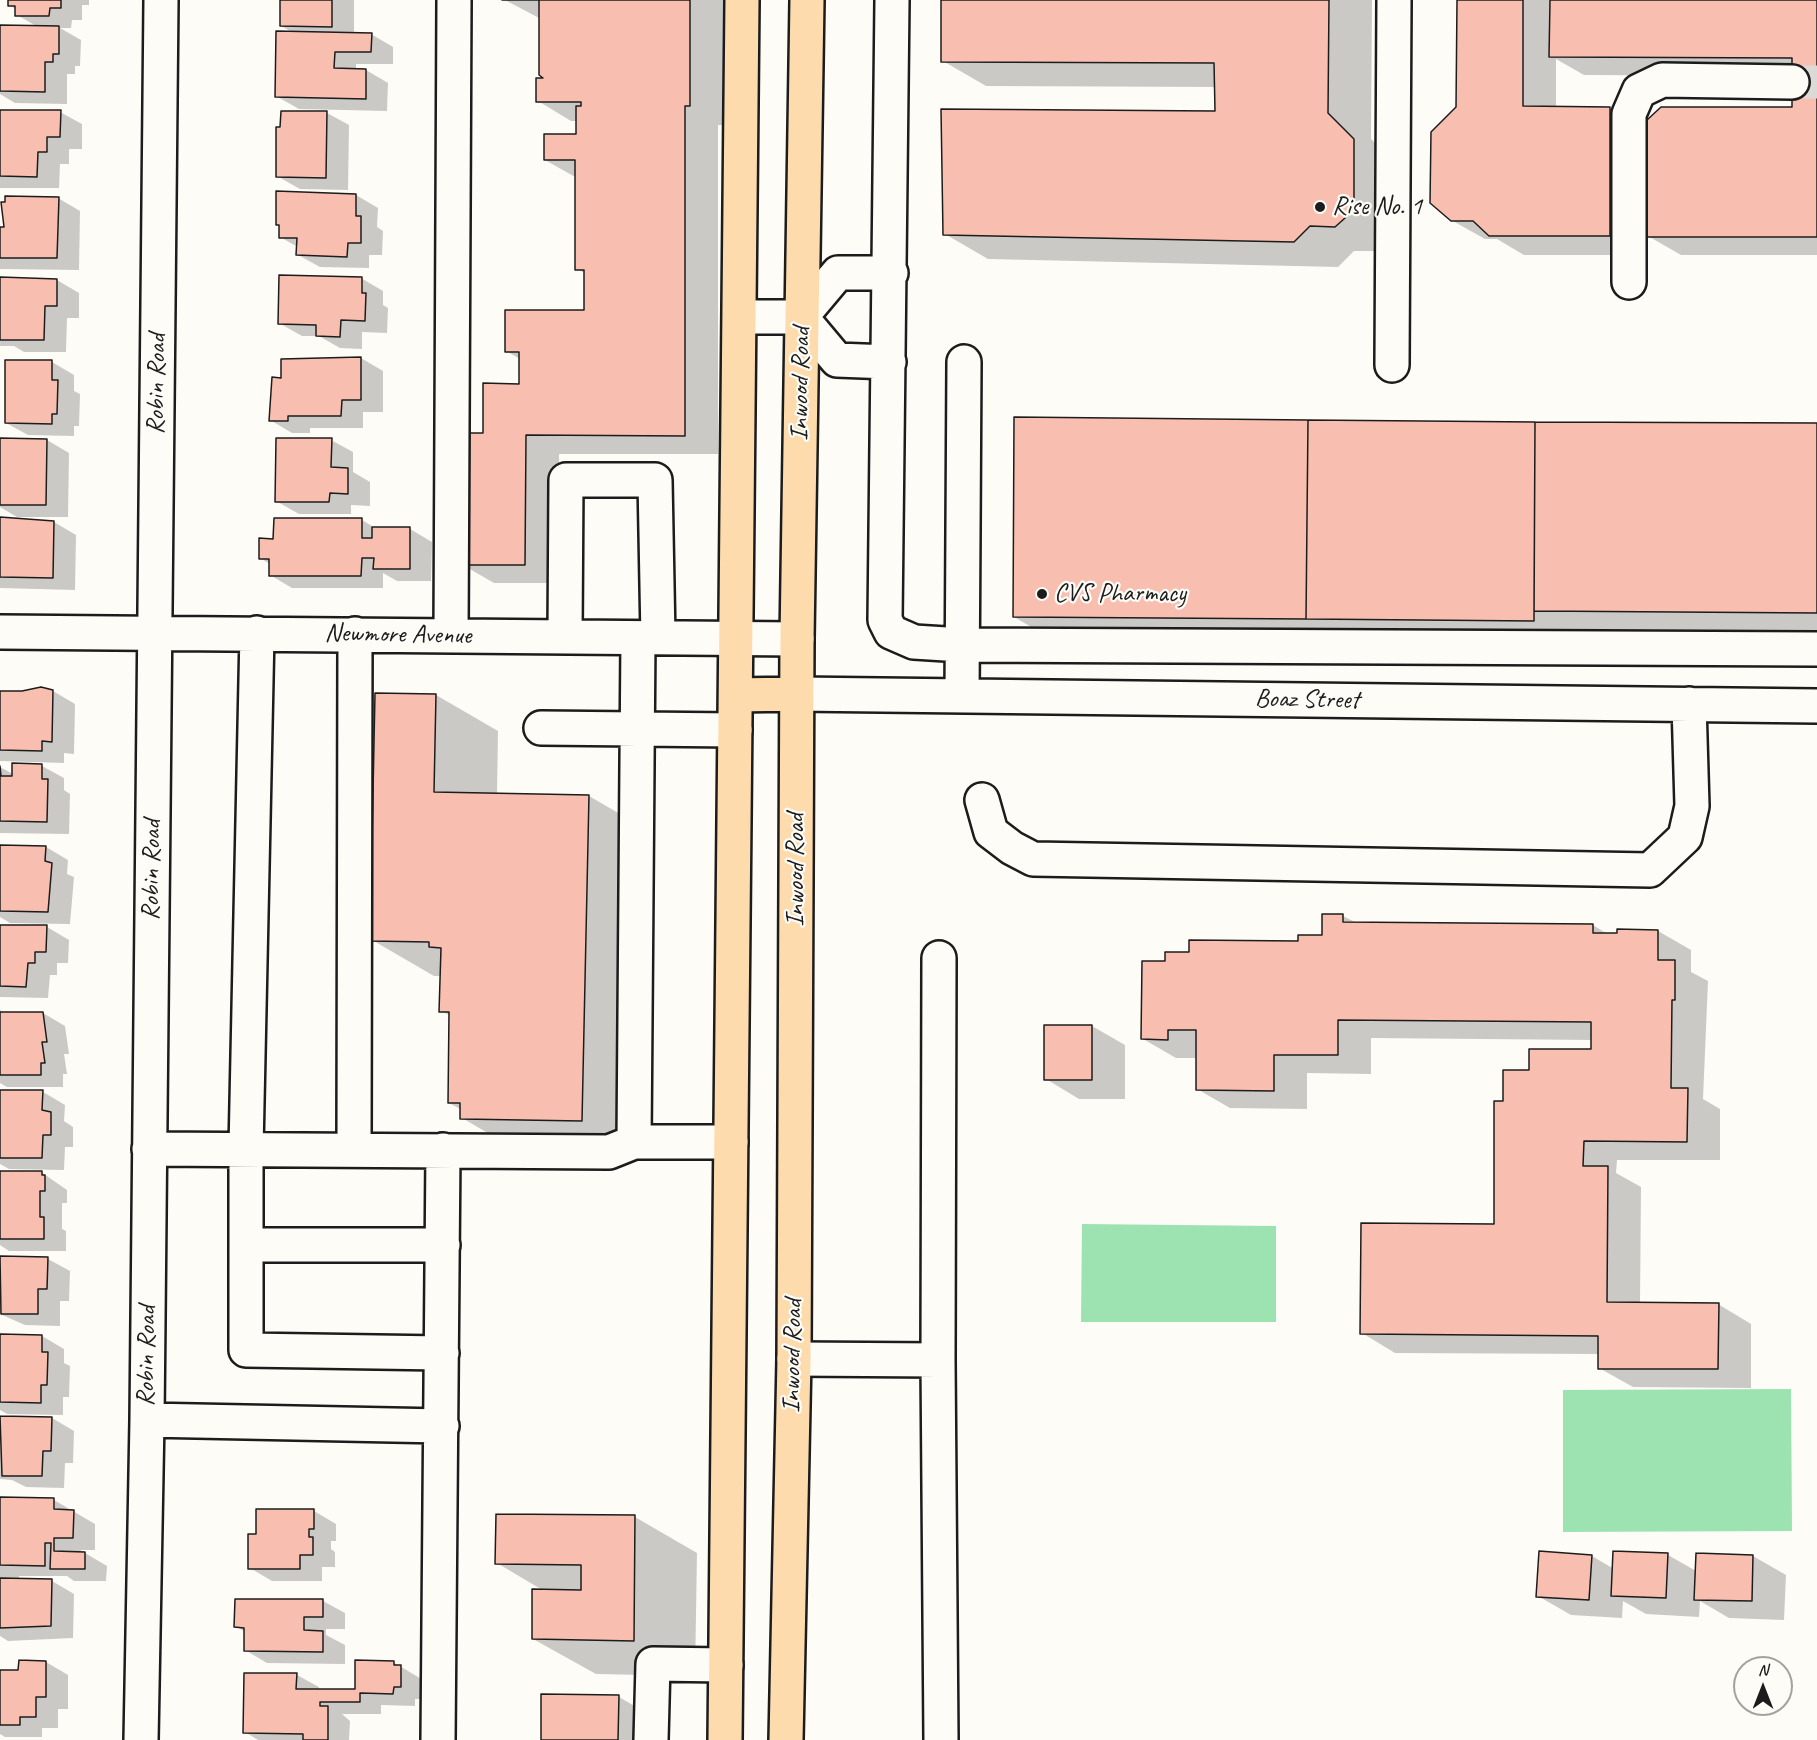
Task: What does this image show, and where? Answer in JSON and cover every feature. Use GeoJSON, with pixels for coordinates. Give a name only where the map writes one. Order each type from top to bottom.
{"type":"FeatureCollection","features":[{"type":"Feature","properties":{"kind":"main road"},"geometry":{"type":"LineString","coordinates":[[726,1740],[741,317],[742,0]]}},
{"type":"Feature","properties":{"kind":"main road","name":"Inwood Road"},"geometry":{"type":"LineString","coordinates":[[786,1740],[794,1359],[796,694],[807,0]]}},
{"type":"Feature","properties":{"kind":"main road"},"geometry":{"type":"LineString","coordinates":[[736,695],[796,694]]}},
{"type":"Feature","properties":{"kind":"street","name":"Robin Road"},"geometry":{"type":"LineString","coordinates":[[141,1740],[147,1420],[161,0]]}},
{"type":"Feature","properties":{"kind":"street"},"geometry":{"type":"LineString","coordinates":[[451,635],[454,0]]}},
{"type":"Feature","properties":{"kind":"street"},"geometry":{"type":"LineString","coordinates":[[892,0],[891,273],[885,620],[891,632],[902,639],[962,645],[1817,649]]}},
{"type":"Feature","properties":{"kind":"street"},"geometry":{"type":"LineString","coordinates":[[1392,365],[1394,0]]}},
{"type":"Feature","properties":{"kind":"street"},"geometry":{"type":"LineString","coordinates":[[1629,282],[1629,114],[1639,91],[1662,80],[1792,82]]}},
{"type":"Feature","properties":{"kind":"street"},"geometry":{"type":"LineString","coordinates":[[741,317],[801,317],[838,273],[891,273]]}},
{"type":"Feature","properties":{"kind":"street"},"geometry":{"type":"LineString","coordinates":[[801,317],[837,360],[889,362]]}},
{"type":"Feature","properties":{"kind":"street"},"geometry":{"type":"LineString","coordinates":[[962,696],[964,362]]}},
{"type":"Feature","properties":{"kind":"street"},"geometry":{"type":"LineString","coordinates":[[565,636],[566,480],[655,480],[648,638],[638,728],[634,1142]]}},
{"type":"Feature","properties":{"kind":"street","name":"Newmore Avenue"},"geometry":{"type":"LineString","coordinates":[[0,632],[797,639]]}},
{"type":"Feature","properties":{"kind":"street"},"geometry":{"type":"LineString","coordinates":[[257,633],[246,1149],[246,1350],[442,1353]]}},
{"type":"Feature","properties":{"kind":"street"},"geometry":{"type":"LineString","coordinates":[[354,1150],[355,634]]}},
{"type":"Feature","properties":{"kind":"street","name":"Boaz Street"},"geometry":{"type":"LineString","coordinates":[[796,694],[1817,706]]}},
{"type":"Feature","properties":{"kind":"street"},"geometry":{"type":"LineString","coordinates":[[982,800],[991,832],[1012,848],[1033,859],[1650,870],[1684,837],[1692,806],[1689,704]]}},
{"type":"Feature","properties":{"kind":"street"},"geometry":{"type":"LineString","coordinates":[[541,728],[735,730]]}},
{"type":"Feature","properties":{"kind":"street"},"geometry":{"type":"LineString","coordinates":[[939,957],[938,1360],[941,1740]]}},
{"type":"Feature","properties":{"kind":"street"},"geometry":{"type":"LineString","coordinates":[[149,1149],[609,1152],[634,1142],[731,1142]]}},
{"type":"Feature","properties":{"kind":"street"},"geometry":{"type":"LineString","coordinates":[[438,1740],[443,1150]]}},
{"type":"Feature","properties":{"kind":"street"},"geometry":{"type":"LineString","coordinates":[[246,1245],[443,1245]]}},
{"type":"Feature","properties":{"kind":"street"},"geometry":{"type":"LineString","coordinates":[[794,1359],[938,1360]]}},
{"type":"Feature","properties":{"kind":"street"},"geometry":{"type":"LineString","coordinates":[[147,1420],[442,1426]]}},
{"type":"Feature","properties":{"kind":"street"},"geometry":{"type":"LineString","coordinates":[[651,1740],[653,1664],[726,1665]]}},
{"type":"Feature","properties":{"kind":"green space"},"geometry":{"type":"Polygon","coordinates":[[[1082,1224],[1276,1226],[1276,1322],[1081,1322],[1082,1224]]]}},
{"type":"Feature","properties":{"kind":"green space"},"geometry":{"type":"Polygon","coordinates":[[[1791,1389],[1792,1531],[1563,1532],[1563,1390],[1791,1389]]]}},
{"type":"Feature","properties":{"kind":"building"},"geometry":{"type":"Polygon","coordinates":[[[8,0],[61,0],[61,8],[50,8],[49,16],[15,16],[15,6],[8,6],[8,0]]]}},
{"type":"Feature","properties":{"kind":"building"},"geometry":{"type":"Polygon","coordinates":[[[280,0],[332,0],[332,27],[280,26],[280,0]]]}},
{"type":"Feature","properties":{"kind":"building"},"geometry":{"type":"Polygon","coordinates":[[[539,0],[690,0],[690,106],[685,106],[685,436],[526,435],[525,565],[459,565],[460,433],[483,433],[483,383],[519,384],[519,352],[505,352],[505,310],[584,310],[584,270],[575,270],[575,160],[544,160],[544,134],[576,134],[576,106],[581,106],[581,102],[536,102],[536,78],[543,78],[539,75],[539,0]]]}},
{"type":"Feature","properties":{"kind":"building"},"geometry":{"type":"Polygon","coordinates":[[[941,0],[1329,0],[1328,113],[1354,139],[1354,210],[1335,227],[1310,226],[1294,242],[943,235],[941,109],[1215,111],[1214,63],[941,62],[941,0]]]}},
{"type":"Feature","properties":{"kind":"building"},"geometry":{"type":"Polygon","coordinates":[[[1457,0],[1523,0],[1523,106],[1610,107],[1610,236],[1489,236],[1473,221],[1451,221],[1430,203],[1431,132],[1456,107],[1457,0]]]}},
{"type":"Feature","properties":{"kind":"building"},"geometry":{"type":"Polygon","coordinates":[[[1550,0],[1817,0],[1817,237],[1646,237],[1647,120],[1661,107],[1792,107],[1792,58],[1549,57],[1550,0]]]}},
{"type":"Feature","properties":{"kind":"building"},"geometry":{"type":"Polygon","coordinates":[[[0,25],[59,26],[59,54],[53,54],[53,62],[45,62],[45,92],[0,91],[0,25]]]}},
{"type":"Feature","properties":{"kind":"building"},"geometry":{"type":"Polygon","coordinates":[[[276,31],[372,33],[371,52],[335,52],[334,68],[366,69],[366,99],[275,97],[276,31]]]}},
{"type":"Feature","properties":{"kind":"building"},"geometry":{"type":"Polygon","coordinates":[[[0,110],[61,110],[60,137],[47,137],[47,152],[38,152],[37,177],[0,176],[0,110]]]}},
{"type":"Feature","properties":{"kind":"building"},"geometry":{"type":"Polygon","coordinates":[[[281,111],[327,111],[326,178],[276,177],[276,127],[280,127],[281,111]]]}},
{"type":"Feature","properties":{"kind":"building"},"geometry":{"type":"Polygon","coordinates":[[[276,191],[356,194],[356,216],[361,216],[361,243],[348,243],[347,257],[296,255],[297,238],[279,238],[279,225],[276,225],[276,191]]]}},
{"type":"Feature","properties":{"kind":"building"},"geometry":{"type":"Polygon","coordinates":[[[5,196],[59,197],[57,258],[0,258],[0,227],[4,227],[1,202],[5,202],[5,196]]]}},
{"type":"Feature","properties":{"kind":"building"},"geometry":{"type":"Polygon","coordinates":[[[279,275],[362,277],[362,293],[366,293],[365,321],[341,320],[340,337],[316,336],[316,325],[278,324],[279,275]]]}},
{"type":"Feature","properties":{"kind":"building"},"geometry":{"type":"Polygon","coordinates":[[[0,277],[57,279],[57,306],[45,306],[44,340],[0,340],[0,277]]]}},
{"type":"Feature","properties":{"kind":"building"},"geometry":{"type":"Polygon","coordinates":[[[361,357],[361,400],[342,400],[341,416],[288,416],[288,421],[269,421],[272,377],[281,378],[281,359],[361,357]]]}},
{"type":"Feature","properties":{"kind":"building"},"geometry":{"type":"Polygon","coordinates":[[[5,360],[52,360],[52,380],[58,380],[57,414],[52,414],[52,424],[5,423],[5,360]]]}},
{"type":"Feature","properties":{"kind":"building"},"geometry":{"type":"Polygon","coordinates":[[[1014,417],[1308,420],[1306,619],[1013,617],[1014,417]]]}},
{"type":"Feature","properties":{"kind":"building"},"geometry":{"type":"Polygon","coordinates":[[[1308,420],[1535,422],[1534,621],[1306,619],[1308,420]]]}},
{"type":"Feature","properties":{"kind":"building"},"geometry":{"type":"Polygon","coordinates":[[[1535,422],[1817,423],[1817,613],[1534,611],[1535,422]]]}},
{"type":"Feature","properties":{"kind":"building"},"geometry":{"type":"Polygon","coordinates":[[[0,438],[47,439],[46,505],[0,505],[0,438]]]}},
{"type":"Feature","properties":{"kind":"building"},"geometry":{"type":"Polygon","coordinates":[[[276,438],[332,438],[331,467],[348,468],[348,494],[330,493],[329,502],[275,502],[276,438]]]}},
{"type":"Feature","properties":{"kind":"building"},"geometry":{"type":"Polygon","coordinates":[[[0,517],[54,521],[53,578],[0,577],[0,517]]]}},
{"type":"Feature","properties":{"kind":"building"},"geometry":{"type":"Polygon","coordinates":[[[274,518],[362,518],[362,538],[372,538],[372,527],[410,527],[410,569],[373,569],[374,558],[362,558],[361,576],[269,576],[269,559],[259,559],[259,538],[273,539],[274,518]]]}},
{"type":"Feature","properties":{"kind":"building"},"geometry":{"type":"Polygon","coordinates":[[[41,687],[53,690],[52,742],[42,741],[42,751],[0,750],[0,691],[22,691],[41,687]]]}},
{"type":"Feature","properties":{"kind":"building"},"geometry":{"type":"Polygon","coordinates":[[[375,693],[436,694],[434,792],[589,795],[582,1121],[460,1119],[460,1103],[448,1103],[449,1012],[439,1012],[441,948],[429,947],[429,942],[370,941],[375,693]]]}},
{"type":"Feature","properties":{"kind":"building"},"geometry":{"type":"Polygon","coordinates":[[[12,763],[42,764],[42,779],[48,779],[47,822],[0,821],[0,766],[1,776],[12,776],[12,763]]]}},
{"type":"Feature","properties":{"kind":"building"},"geometry":{"type":"Polygon","coordinates":[[[0,845],[46,846],[45,861],[52,863],[48,912],[0,911],[0,845]]]}},
{"type":"Feature","properties":{"kind":"building"},"geometry":{"type":"Polygon","coordinates":[[[1322,914],[1343,914],[1343,922],[1593,924],[1593,933],[1617,933],[1617,929],[1658,930],[1658,960],[1675,960],[1671,1088],[1688,1088],[1687,1142],[1584,1141],[1583,1166],[1608,1166],[1607,1302],[1719,1303],[1718,1369],[1598,1369],[1598,1336],[1360,1334],[1361,1223],[1494,1224],[1494,1101],[1503,1101],[1503,1070],[1529,1070],[1529,1049],[1591,1049],[1591,1022],[1338,1020],[1338,1055],[1274,1055],[1274,1091],[1196,1090],[1196,1030],[1168,1030],[1168,1040],[1141,1039],[1142,961],[1165,961],[1165,952],[1189,952],[1189,940],[1298,941],[1298,935],[1322,935],[1322,914]]]}},
{"type":"Feature","properties":{"kind":"building"},"geometry":{"type":"Polygon","coordinates":[[[0,925],[47,925],[46,952],[35,952],[35,963],[28,963],[26,987],[0,986],[0,925]]]}},
{"type":"Feature","properties":{"kind":"building"},"geometry":{"type":"Polygon","coordinates":[[[0,1012],[43,1012],[47,1042],[42,1042],[45,1063],[41,1063],[41,1075],[0,1075],[0,1012]]]}},
{"type":"Feature","properties":{"kind":"building"},"geometry":{"type":"Polygon","coordinates":[[[1044,1025],[1092,1025],[1092,1080],[1044,1080],[1044,1025]]]}},
{"type":"Feature","properties":{"kind":"building"},"geometry":{"type":"Polygon","coordinates":[[[0,1090],[43,1090],[42,1110],[51,1112],[51,1135],[43,1135],[42,1158],[0,1158],[0,1090]]]}},
{"type":"Feature","properties":{"kind":"building"},"geometry":{"type":"Polygon","coordinates":[[[0,1171],[42,1171],[42,1175],[45,1175],[45,1191],[40,1191],[40,1217],[44,1217],[44,1239],[0,1239],[0,1171]]]}},
{"type":"Feature","properties":{"kind":"building"},"geometry":{"type":"Polygon","coordinates":[[[0,1256],[48,1257],[47,1289],[38,1289],[38,1314],[1,1314],[0,1256]]]}},
{"type":"Feature","properties":{"kind":"building"},"geometry":{"type":"Polygon","coordinates":[[[0,1334],[42,1335],[42,1352],[48,1352],[47,1385],[41,1385],[41,1403],[0,1402],[0,1334]]]}},
{"type":"Feature","properties":{"kind":"building"},"geometry":{"type":"Polygon","coordinates":[[[0,1416],[52,1417],[51,1451],[43,1451],[42,1476],[2,1476],[0,1416]]]}},
{"type":"Feature","properties":{"kind":"building"},"geometry":{"type":"Polygon","coordinates":[[[0,1497],[54,1498],[54,1509],[74,1510],[73,1538],[54,1538],[54,1551],[85,1552],[85,1569],[50,1569],[51,1543],[45,1543],[45,1566],[0,1565],[0,1497]]]}},
{"type":"Feature","properties":{"kind":"building"},"geometry":{"type":"Polygon","coordinates":[[[256,1509],[314,1509],[314,1529],[309,1529],[309,1537],[313,1537],[313,1555],[300,1555],[300,1569],[248,1569],[248,1534],[256,1534],[256,1509]]]}},
{"type":"Feature","properties":{"kind":"building"},"geometry":{"type":"Polygon","coordinates":[[[496,1514],[635,1515],[634,1641],[532,1639],[532,1589],[581,1590],[581,1565],[495,1564],[496,1514]]]}},
{"type":"Feature","properties":{"kind":"building"},"geometry":{"type":"Polygon","coordinates":[[[1539,1551],[1592,1555],[1589,1600],[1536,1597],[1539,1551]]]}},
{"type":"Feature","properties":{"kind":"building"},"geometry":{"type":"Polygon","coordinates":[[[1613,1551],[1668,1553],[1666,1598],[1611,1596],[1613,1551]]]}},
{"type":"Feature","properties":{"kind":"building"},"geometry":{"type":"Polygon","coordinates":[[[1696,1553],[1753,1555],[1752,1601],[1694,1600],[1696,1553]]]}},
{"type":"Feature","properties":{"kind":"building"},"geometry":{"type":"Polygon","coordinates":[[[0,1578],[52,1579],[51,1626],[0,1628],[0,1578]]]}},
{"type":"Feature","properties":{"kind":"building"},"geometry":{"type":"Polygon","coordinates":[[[235,1599],[323,1599],[323,1617],[304,1617],[304,1630],[323,1631],[323,1652],[244,1651],[244,1628],[234,1627],[235,1599]]]}},
{"type":"Feature","properties":{"kind":"building"},"geometry":{"type":"Polygon","coordinates":[[[19,1660],[46,1661],[46,1697],[36,1697],[36,1717],[20,1717],[20,1725],[0,1725],[0,1670],[18,1670],[19,1660]]]}},
{"type":"Feature","properties":{"kind":"building"},"geometry":{"type":"Polygon","coordinates":[[[355,1660],[394,1661],[394,1665],[401,1665],[401,1687],[394,1687],[393,1694],[360,1693],[360,1702],[320,1702],[320,1706],[328,1706],[328,1740],[303,1740],[303,1734],[243,1733],[244,1673],[297,1673],[296,1689],[355,1689],[355,1660]]]}},
{"type":"Feature","properties":{"kind":"building"},"geometry":{"type":"Polygon","coordinates":[[[541,1694],[619,1695],[618,1740],[541,1740],[541,1694]]]}},
{"type":"Feature","properties":{"kind":"tunnel"},"geometry":{"type":"LineString","coordinates":[[1792,82],[1817,82]]}},
{"type":"Feature","properties":{"kind":"place","name":"Rise No. 1"},"geometry":{"type":"Point","coordinates":[1320,207]}},
{"type":"Feature","properties":{"kind":"place","name":"CVS Pharmacy"},"geometry":{"type":"Point","coordinates":[1042,594]}}]}
